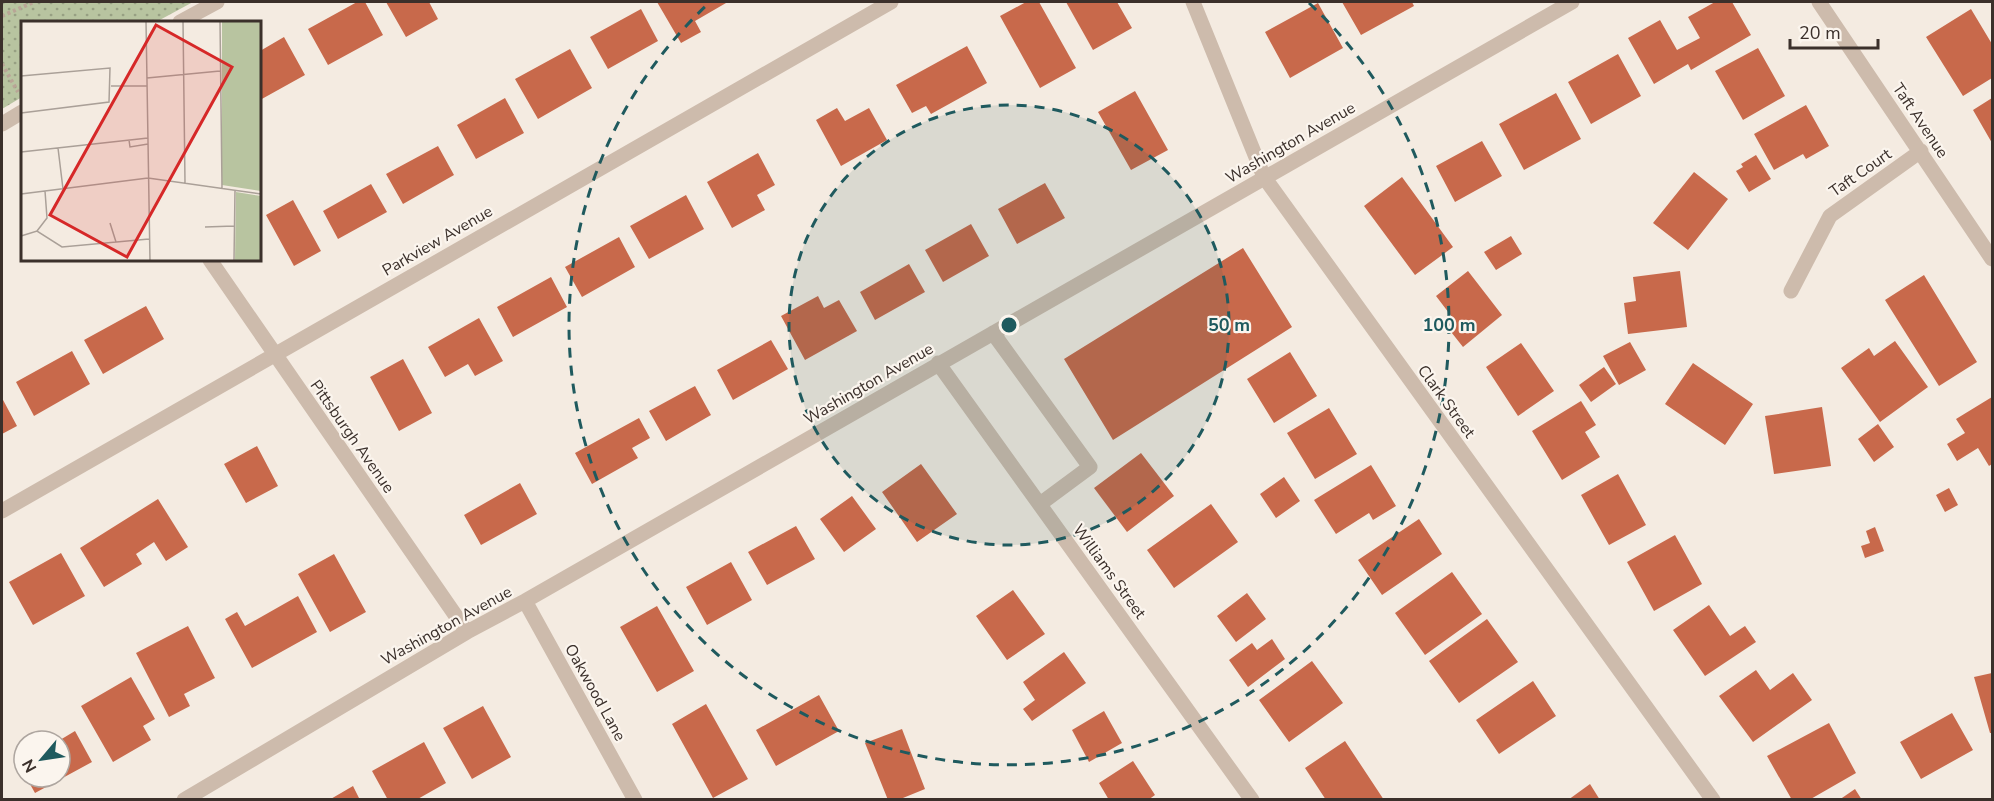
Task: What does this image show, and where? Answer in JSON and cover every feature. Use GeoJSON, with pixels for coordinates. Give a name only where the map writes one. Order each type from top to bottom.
{"type":"FeatureCollection","features":[{"type":"Feature","properties":{"kind":"street"},"geometry":{"type":"LineString","coordinates":[[182,21],[218,2]]}},
{"type":"Feature","properties":{"kind":"street","name":"Parkview Avenue"},"geometry":{"type":"LineString","coordinates":[[2,511],[891,2]]}},
{"type":"Feature","properties":{"kind":"street","name":"Clark Street"},"geometry":{"type":"LineString","coordinates":[[1193,2],[1264,177],[1713,800]]}},
{"type":"Feature","properties":{"kind":"street","name":"Washington Avenue"},"geometry":{"type":"LineString","coordinates":[[184,800],[467,632],[1572,2]]}},
{"type":"Feature","properties":{"kind":"street","name":"Taft Avenue"},"geometry":{"type":"LineString","coordinates":[[1819,2],[1992,259]]}},
{"type":"Feature","properties":{"kind":"street"},"geometry":{"type":"LineString","coordinates":[[2,124],[21,113]]}},
{"type":"Feature","properties":{"kind":"street","name":"Taft Court"},"geometry":{"type":"LineString","coordinates":[[1791,291],[1830,216],[1921,151]]}},
{"type":"Feature","properties":{"kind":"street","name":"Pittsburgh Avenue"},"geometry":{"type":"LineString","coordinates":[[211,261],[467,632]]}},
{"type":"Feature","properties":{"kind":"street"},"geometry":{"type":"LineString","coordinates":[[993,333],[1090,467],[1040,504]]}},
{"type":"Feature","properties":{"kind":"street","name":"Williams Street"},"geometry":{"type":"LineString","coordinates":[[938,363],[1252,800]]}},
{"type":"Feature","properties":{"kind":"street","name":"Oakwood Lane"},"geometry":{"type":"LineString","coordinates":[[525,601],[636,800]]}},
{"type":"Feature","properties":{"kind":"path"},"geometry":{"type":"LineString","coordinates":[[2,16],[34,2]]}},
{"type":"Feature","properties":{"kind":"path"},"geometry":{"type":"LineString","coordinates":[[2,64],[21,99]]}},
{"type":"Feature","properties":{"kind":"green space"},"geometry":{"type":"Polygon","coordinates":[[[2,2],[193,2],[158,21],[21,21],[21,98],[2,109],[2,2]]]}},
{"type":"Feature","properties":{"kind":"building"},"geometry":{"type":"Polygon","coordinates":[[[357,2],[365,2],[383,35],[328,65],[308,29],[357,2]]]}},
{"type":"Feature","properties":{"kind":"building"},"geometry":{"type":"Polygon","coordinates":[[[386,2],[429,2],[438,19],[406,37],[386,2]]]}},
{"type":"Feature","properties":{"kind":"building"},"geometry":{"type":"Polygon","coordinates":[[[657,2],[726,3],[695,21],[701,32],[681,43],[657,2]]]}},
{"type":"Feature","properties":{"kind":"building"},"geometry":{"type":"Polygon","coordinates":[[[1026,2],[1039,2],[1076,68],[1040,88],[1000,16],[1026,2]]]}},
{"type":"Feature","properties":{"kind":"building"},"geometry":{"type":"Polygon","coordinates":[[[1066,2],[1117,2],[1132,28],[1093,50],[1066,2]]]}},
{"type":"Feature","properties":{"kind":"building"},"geometry":{"type":"Polygon","coordinates":[[[1342,2],[1412,2],[1414,6],[1361,35],[1342,2]]]}},
{"type":"Feature","properties":{"kind":"building"},"geometry":{"type":"Polygon","coordinates":[[[1715,2],[1732,2],[1751,35],[1691,70],[1688,64],[1654,84],[1628,38],[1660,20],[1677,50],[1700,38],[1688,17],[1715,2]]]}},
{"type":"Feature","properties":{"kind":"building"},"geometry":{"type":"Polygon","coordinates":[[[1318,3],[1343,48],[1290,78],[1265,32],[1318,3]]]}},
{"type":"Feature","properties":{"kind":"building"},"geometry":{"type":"Polygon","coordinates":[[[641,9],[658,41],[608,69],[590,37],[641,9]]]}},
{"type":"Feature","properties":{"kind":"building"},"geometry":{"type":"Polygon","coordinates":[[[1971,9],[1992,44],[1992,78],[1963,96],[1926,37],[1971,9]]]}},
{"type":"Feature","properties":{"kind":"building"},"geometry":{"type":"Polygon","coordinates":[[[284,37],[305,75],[261,99],[261,50],[284,37]]]}},
{"type":"Feature","properties":{"kind":"building"},"geometry":{"type":"Polygon","coordinates":[[[967,46],[987,83],[931,114],[926,106],[912,113],[896,85],[967,46]]]}},
{"type":"Feature","properties":{"kind":"building"},"geometry":{"type":"Polygon","coordinates":[[[1758,48],[1785,96],[1743,120],[1715,71],[1758,48]]]}},
{"type":"Feature","properties":{"kind":"building"},"geometry":{"type":"Polygon","coordinates":[[[570,49],[592,88],[538,119],[515,79],[570,49]]]}},
{"type":"Feature","properties":{"kind":"building"},"geometry":{"type":"Polygon","coordinates":[[[1618,54],[1641,96],[1591,124],[1568,82],[1618,54]]]}},
{"type":"Feature","properties":{"kind":"building"},"geometry":{"type":"Polygon","coordinates":[[[1135,91],[1168,150],[1131,170],[1098,112],[1135,91]]]}},
{"type":"Feature","properties":{"kind":"building"},"geometry":{"type":"Polygon","coordinates":[[[1556,93],[1581,139],[1524,170],[1499,124],[1556,93]]]}},
{"type":"Feature","properties":{"kind":"building"},"geometry":{"type":"Polygon","coordinates":[[[505,98],[524,133],[476,159],[457,125],[505,98]]]}},
{"type":"Feature","properties":{"kind":"building"},"geometry":{"type":"Polygon","coordinates":[[[1992,98],[1992,143],[1973,110],[1992,98]]]}},
{"type":"Feature","properties":{"kind":"building"},"geometry":{"type":"Polygon","coordinates":[[[1806,105],[1829,146],[1806,159],[1803,154],[1774,170],[1754,134],[1806,105]]]}},
{"type":"Feature","properties":{"kind":"building"},"geometry":{"type":"Polygon","coordinates":[[[837,108],[845,121],[869,108],[887,140],[841,166],[816,120],[837,108]]]}},
{"type":"Feature","properties":{"kind":"building"},"geometry":{"type":"Polygon","coordinates":[[[1482,141],[1502,176],[1455,202],[1436,166],[1482,141]]]}},
{"type":"Feature","properties":{"kind":"building"},"geometry":{"type":"Polygon","coordinates":[[[438,146],[454,175],[403,204],[386,174],[438,146]]]}},
{"type":"Feature","properties":{"kind":"building"},"geometry":{"type":"Polygon","coordinates":[[[758,153],[775,185],[757,195],[765,210],[732,228],[707,182],[758,153]]]}},
{"type":"Feature","properties":{"kind":"building"},"geometry":{"type":"Polygon","coordinates":[[[1756,155],[1771,179],[1749,192],[1736,171],[1743,167],[1741,164],[1756,155]]]}},
{"type":"Feature","properties":{"kind":"building"},"geometry":{"type":"Polygon","coordinates":[[[1694,172],[1728,199],[1688,250],[1653,223],[1694,172]]]}},
{"type":"Feature","properties":{"kind":"building"},"geometry":{"type":"Polygon","coordinates":[[[1402,177],[1453,247],[1415,275],[1364,206],[1402,177]]]}},
{"type":"Feature","properties":{"kind":"building"},"geometry":{"type":"Polygon","coordinates":[[[1045,183],[1065,218],[1017,244],[998,209],[1045,183]]]}},
{"type":"Feature","properties":{"kind":"building"},"geometry":{"type":"Polygon","coordinates":[[[371,184],[387,212],[338,239],[323,211],[371,184]]]}},
{"type":"Feature","properties":{"kind":"building"},"geometry":{"type":"Polygon","coordinates":[[[686,195],[704,229],[649,259],[630,226],[686,195]]]}},
{"type":"Feature","properties":{"kind":"building"},"geometry":{"type":"Polygon","coordinates":[[[293,200],[321,251],[294,266],[266,215],[293,200]]]}},
{"type":"Feature","properties":{"kind":"building"},"geometry":{"type":"Polygon","coordinates":[[[971,224],[989,256],[943,282],[925,250],[971,224]]]}},
{"type":"Feature","properties":{"kind":"building"},"geometry":{"type":"Polygon","coordinates":[[[1511,236],[1522,254],[1496,270],[1484,252],[1511,236]]]}},
{"type":"Feature","properties":{"kind":"building"},"geometry":{"type":"Polygon","coordinates":[[[619,237],[635,267],[582,297],[565,267],[619,237]]]}},
{"type":"Feature","properties":{"kind":"building"},"geometry":{"type":"Polygon","coordinates":[[[1243,248],[1292,327],[1113,440],[1064,359],[1243,248]]]}},
{"type":"Feature","properties":{"kind":"building"},"geometry":{"type":"Polygon","coordinates":[[[909,264],[925,292],[875,320],[860,292],[909,264]]]}},
{"type":"Feature","properties":{"kind":"building"},"geometry":{"type":"Polygon","coordinates":[[[1468,271],[1502,315],[1463,347],[1444,323],[1452,317],[1436,296],[1468,271]]]}},
{"type":"Feature","properties":{"kind":"building"},"geometry":{"type":"Polygon","coordinates":[[[1680,271],[1687,327],[1628,334],[1624,303],[1636,301],[1633,277],[1680,271]]]}},
{"type":"Feature","properties":{"kind":"building"},"geometry":{"type":"Polygon","coordinates":[[[1924,275],[1977,362],[1939,386],[1885,300],[1924,275]]]}},
{"type":"Feature","properties":{"kind":"building"},"geometry":{"type":"Polygon","coordinates":[[[551,277],[567,307],[513,337],[497,307],[551,277]]]}},
{"type":"Feature","properties":{"kind":"building"},"geometry":{"type":"Polygon","coordinates":[[[818,296],[824,308],[839,300],[857,331],[805,360],[781,316],[818,296]]]}},
{"type":"Feature","properties":{"kind":"building"},"geometry":{"type":"Polygon","coordinates":[[[146,306],[164,339],[103,374],[84,340],[146,306]]]}},
{"type":"Feature","properties":{"kind":"building"},"geometry":{"type":"Polygon","coordinates":[[[479,318],[503,361],[475,376],[468,364],[445,377],[428,347],[479,318]]]}},
{"type":"Feature","properties":{"kind":"building"},"geometry":{"type":"Polygon","coordinates":[[[771,340],[788,369],[733,400],[717,370],[771,340]]]}},
{"type":"Feature","properties":{"kind":"building"},"geometry":{"type":"Polygon","coordinates":[[[1895,341],[1928,387],[1880,422],[1841,368],[1869,348],[1874,356],[1895,341]]]}},
{"type":"Feature","properties":{"kind":"building"},"geometry":{"type":"Polygon","coordinates":[[[1630,342],[1646,370],[1619,385],[1603,356],[1630,342]]]}},
{"type":"Feature","properties":{"kind":"building"},"geometry":{"type":"Polygon","coordinates":[[[1521,343],[1554,391],[1518,416],[1486,367],[1521,343]]]}},
{"type":"Feature","properties":{"kind":"building"},"geometry":{"type":"Polygon","coordinates":[[[72,351],[90,384],[34,416],[16,382],[72,351]]]}},
{"type":"Feature","properties":{"kind":"building"},"geometry":{"type":"Polygon","coordinates":[[[1290,352],[1317,396],[1274,423],[1247,379],[1290,352]]]}},
{"type":"Feature","properties":{"kind":"building"},"geometry":{"type":"Polygon","coordinates":[[[403,359],[432,413],[399,431],[370,377],[403,359]]]}},
{"type":"Feature","properties":{"kind":"building"},"geometry":{"type":"Polygon","coordinates":[[[1693,363],[1753,404],[1725,445],[1665,404],[1693,363]]]}},
{"type":"Feature","properties":{"kind":"building"},"geometry":{"type":"Polygon","coordinates":[[[1604,367],[1616,384],[1591,402],[1579,385],[1604,367]]]}},
{"type":"Feature","properties":{"kind":"building"},"geometry":{"type":"Polygon","coordinates":[[[695,386],[711,415],[666,441],[649,411],[695,386]]]}},
{"type":"Feature","properties":{"kind":"building"},"geometry":{"type":"Polygon","coordinates":[[[1992,397],[1992,464],[1989,466],[1978,448],[1957,461],[1947,444],[1965,433],[1956,419],[1992,397]]]}},
{"type":"Feature","properties":{"kind":"building"},"geometry":{"type":"Polygon","coordinates":[[[2,398],[17,426],[2,434],[2,398]]]}},
{"type":"Feature","properties":{"kind":"building"},"geometry":{"type":"Polygon","coordinates":[[[1581,401],[1596,425],[1585,432],[1600,457],[1562,480],[1532,431],[1581,401]]]}},
{"type":"Feature","properties":{"kind":"building"},"geometry":{"type":"Polygon","coordinates":[[[1822,407],[1831,466],[1774,474],[1765,416],[1822,407]]]}},
{"type":"Feature","properties":{"kind":"building"},"geometry":{"type":"Polygon","coordinates":[[[1329,408],[1357,454],[1315,479],[1287,433],[1329,408]]]}},
{"type":"Feature","properties":{"kind":"building"},"geometry":{"type":"Polygon","coordinates":[[[639,418],[650,438],[632,448],[638,458],[592,484],[575,453],[639,418]]]}},
{"type":"Feature","properties":{"kind":"building"},"geometry":{"type":"Polygon","coordinates":[[[1878,424],[1894,447],[1874,462],[1858,439],[1878,424]]]}},
{"type":"Feature","properties":{"kind":"building"},"geometry":{"type":"Polygon","coordinates":[[[257,446],[278,486],[246,503],[224,464],[257,446]]]}},
{"type":"Feature","properties":{"kind":"building"},"geometry":{"type":"Polygon","coordinates":[[[1141,453],[1174,496],[1127,532],[1094,488],[1141,453]]]}},
{"type":"Feature","properties":{"kind":"building"},"geometry":{"type":"Polygon","coordinates":[[[921,464],[957,514],[917,542],[882,492],[921,464]]]}},
{"type":"Feature","properties":{"kind":"building"},"geometry":{"type":"Polygon","coordinates":[[[1371,465],[1396,506],[1373,520],[1369,513],[1336,534],[1314,500],[1371,465]]]}},
{"type":"Feature","properties":{"kind":"building"},"geometry":{"type":"Polygon","coordinates":[[[1618,474],[1646,525],[1609,545],[1581,495],[1618,474]]]}},
{"type":"Feature","properties":{"kind":"building"},"geometry":{"type":"Polygon","coordinates":[[[1284,477],[1300,501],[1276,518],[1260,494],[1284,477]]]}},
{"type":"Feature","properties":{"kind":"building"},"geometry":{"type":"Polygon","coordinates":[[[520,483],[537,514],[481,545],[464,515],[520,483]]]}},
{"type":"Feature","properties":{"kind":"building"},"geometry":{"type":"Polygon","coordinates":[[[1949,488],[1958,505],[1945,512],[1936,495],[1949,488]]]}},
{"type":"Feature","properties":{"kind":"building"},"geometry":{"type":"Polygon","coordinates":[[[852,496],[876,529],[844,552],[820,519],[852,496]]]}},
{"type":"Feature","properties":{"kind":"building"},"geometry":{"type":"Polygon","coordinates":[[[158,499],[188,547],[166,561],[154,542],[136,554],[142,564],[104,587],[80,548],[158,499]]]}},
{"type":"Feature","properties":{"kind":"building"},"geometry":{"type":"Polygon","coordinates":[[[1211,504],[1238,542],[1174,588],[1147,550],[1211,504]]]}},
{"type":"Feature","properties":{"kind":"building"},"geometry":{"type":"Polygon","coordinates":[[[1419,519],[1442,554],[1382,595],[1358,560],[1419,519]]]}},
{"type":"Feature","properties":{"kind":"building"},"geometry":{"type":"Polygon","coordinates":[[[796,526],[815,559],[767,585],[748,552],[796,526]]]}},
{"type":"Feature","properties":{"kind":"building"},"geometry":{"type":"Polygon","coordinates":[[[1875,527],[1884,551],[1865,558],[1861,546],[1870,543],[1866,531],[1875,527]]]}},
{"type":"Feature","properties":{"kind":"building"},"geometry":{"type":"Polygon","coordinates":[[[1675,535],[1702,584],[1654,611],[1627,562],[1675,535]]]}},
{"type":"Feature","properties":{"kind":"building"},"geometry":{"type":"Polygon","coordinates":[[[61,553],[85,596],[33,625],[9,582],[61,553]]]}},
{"type":"Feature","properties":{"kind":"building"},"geometry":{"type":"Polygon","coordinates":[[[334,554],[366,612],[330,632],[298,574],[334,554]]]}},
{"type":"Feature","properties":{"kind":"building"},"geometry":{"type":"Polygon","coordinates":[[[731,562],[752,600],[707,625],[686,587],[731,562]]]}},
{"type":"Feature","properties":{"kind":"building"},"geometry":{"type":"Polygon","coordinates":[[[1452,572],[1482,614],[1425,655],[1395,613],[1452,572]]]}},
{"type":"Feature","properties":{"kind":"building"},"geometry":{"type":"Polygon","coordinates":[[[1013,590],[1045,634],[1007,660],[976,616],[1013,590]]]}},
{"type":"Feature","properties":{"kind":"building"},"geometry":{"type":"Polygon","coordinates":[[[1247,593],[1266,619],[1236,642],[1217,616],[1247,593]]]}},
{"type":"Feature","properties":{"kind":"building"},"geometry":{"type":"Polygon","coordinates":[[[298,596],[317,632],[252,668],[225,619],[237,612],[245,626],[298,596]]]}},
{"type":"Feature","properties":{"kind":"building"},"geometry":{"type":"Polygon","coordinates":[[[1709,605],[1730,636],[1745,626],[1756,642],[1705,676],[1673,630],[1709,605]]]}},
{"type":"Feature","properties":{"kind":"building"},"geometry":{"type":"Polygon","coordinates":[[[657,606],[694,671],[657,692],[620,627],[657,606]]]}},
{"type":"Feature","properties":{"kind":"building"},"geometry":{"type":"Polygon","coordinates":[[[1487,619],[1518,662],[1459,703],[1429,661],[1487,619]]]}},
{"type":"Feature","properties":{"kind":"building"},"geometry":{"type":"Polygon","coordinates":[[[188,626],[215,678],[184,694],[190,706],[169,717],[136,653],[188,626]]]}},
{"type":"Feature","properties":{"kind":"building"},"geometry":{"type":"Polygon","coordinates":[[[1272,639],[1285,659],[1248,687],[1229,660],[1252,643],[1257,650],[1272,639]]]}},
{"type":"Feature","properties":{"kind":"building"},"geometry":{"type":"Polygon","coordinates":[[[1064,652],[1086,683],[1032,721],[1023,709],[1035,700],[1023,682],[1064,652]]]}},
{"type":"Feature","properties":{"kind":"building"},"geometry":{"type":"Polygon","coordinates":[[[1312,661],[1343,703],[1289,742],[1259,700],[1312,661]]]}},
{"type":"Feature","properties":{"kind":"building"},"geometry":{"type":"Polygon","coordinates":[[[1756,670],[1770,690],[1793,673],[1812,700],[1753,742],[1719,696],[1756,670]]]}},
{"type":"Feature","properties":{"kind":"building"},"geometry":{"type":"Polygon","coordinates":[[[1992,673],[1992,733],[1990,733],[1974,677],[1992,673]]]}},
{"type":"Feature","properties":{"kind":"building"},"geometry":{"type":"Polygon","coordinates":[[[131,677],[155,719],[143,726],[151,740],[113,762],[81,706],[131,677]]]}},
{"type":"Feature","properties":{"kind":"building"},"geometry":{"type":"Polygon","coordinates":[[[1533,681],[1556,716],[1499,754],[1476,720],[1533,681]]]}},
{"type":"Feature","properties":{"kind":"building"},"geometry":{"type":"Polygon","coordinates":[[[819,695],[839,731],[776,766],[756,730],[819,695]]]}},
{"type":"Feature","properties":{"kind":"building"},"geometry":{"type":"Polygon","coordinates":[[[706,704],[748,779],[713,798],[672,724],[706,704]]]}},
{"type":"Feature","properties":{"kind":"building"},"geometry":{"type":"Polygon","coordinates":[[[483,706],[511,757],[472,779],[443,728],[483,706]]]}},
{"type":"Feature","properties":{"kind":"building"},"geometry":{"type":"Polygon","coordinates":[[[1104,711],[1122,743],[1089,762],[1072,730],[1104,711]]]}},
{"type":"Feature","properties":{"kind":"building"},"geometry":{"type":"Polygon","coordinates":[[[1952,713],[1973,750],[1921,779],[1900,742],[1952,713]]]}},
{"type":"Feature","properties":{"kind":"building"},"geometry":{"type":"Polygon","coordinates":[[[1829,723],[1856,773],[1809,800],[1792,800],[1767,756],[1829,723]]]}},
{"type":"Feature","properties":{"kind":"building"},"geometry":{"type":"Polygon","coordinates":[[[902,729],[925,789],[898,800],[888,800],[865,743],[902,729]]]}},
{"type":"Feature","properties":{"kind":"building"},"geometry":{"type":"Polygon","coordinates":[[[75,731],[92,762],[72,773],[72,733],[75,731]]]}},
{"type":"Feature","properties":{"kind":"building"},"geometry":{"type":"Polygon","coordinates":[[[1345,741],[1384,800],[1326,800],[1305,768],[1345,741]]]}},
{"type":"Feature","properties":{"kind":"building"},"geometry":{"type":"Polygon","coordinates":[[[424,742],[446,783],[416,800],[388,800],[372,771],[424,742]]]}},
{"type":"Feature","properties":{"kind":"building"},"geometry":{"type":"Polygon","coordinates":[[[1133,761],[1155,795],[1148,800],[1109,800],[1099,783],[1133,761]]]}},
{"type":"Feature","properties":{"kind":"building"},"geometry":{"type":"Polygon","coordinates":[[[1590,784],[1600,800],[1568,800],[1590,784]]]}},
{"type":"Feature","properties":{"kind":"building"},"geometry":{"type":"Polygon","coordinates":[[[353,786],[360,800],[329,800],[353,786]]]}},
{"type":"Feature","properties":{"kind":"building"},"geometry":{"type":"Polygon","coordinates":[[[1855,789],[1862,800],[1839,800],[1855,789]]]}}]}
